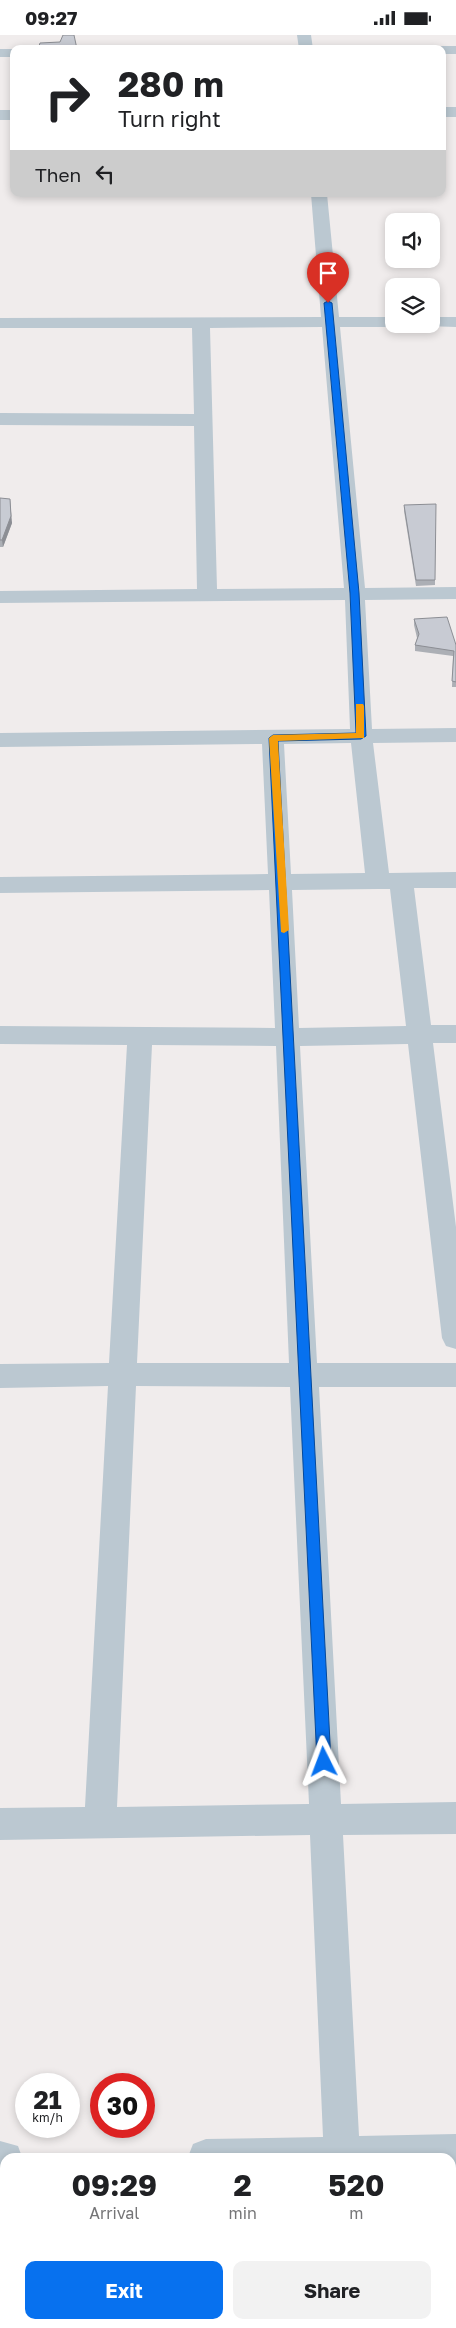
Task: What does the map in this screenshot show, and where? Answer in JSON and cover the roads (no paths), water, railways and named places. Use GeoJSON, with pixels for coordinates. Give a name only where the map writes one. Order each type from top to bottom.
{"type":"FeatureCollection","features":[{"type":"Feature","properties":{"kind":"street"},"geometry":{"type":"LineString","coordinates":[[319,197],[355,593],[361,736],[421,1034],[456,1338]]}},
{"type":"Feature","properties":{"kind":"street"},"geometry":{"type":"LineString","coordinates":[[201,322],[207,595]]}},
{"type":"Feature","properties":{"kind":"street"},"geometry":{"type":"LineString","coordinates":[[0,323],[385,322]]}},
{"type":"Feature","properties":{"kind":"street"},"geometry":{"type":"LineString","coordinates":[[440,322],[456,322]]}},
{"type":"Feature","properties":{"kind":"street"},"geometry":{"type":"LineString","coordinates":[[0,419],[203,420]]}},
{"type":"Feature","properties":{"kind":"street"},"geometry":{"type":"LineString","coordinates":[[0,597],[456,593]]}},
{"type":"Feature","properties":{"kind":"street"},"geometry":{"type":"LineString","coordinates":[[0,741],[456,735]]}},
{"type":"Feature","properties":{"kind":"street"},"geometry":{"type":"LineString","coordinates":[[273,738],[282,883],[342,2153]]}},
{"type":"Feature","properties":{"kind":"street"},"geometry":{"type":"LineString","coordinates":[[0,885],[456,880]]}},
{"type":"Feature","properties":{"kind":"street"},"geometry":{"type":"LineString","coordinates":[[0,1035],[289,1037],[456,1034]]}},
{"type":"Feature","properties":{"kind":"street"},"geometry":{"type":"LineString","coordinates":[[100,1823],[121,1373],[140,1036]]}},
{"type":"Feature","properties":{"kind":"street"},"geometry":{"type":"LineString","coordinates":[[0,1376],[121,1373],[305,1376],[456,1375]]}},
{"type":"Feature","properties":{"kind":"street"},"geometry":{"type":"LineString","coordinates":[[0,1824],[456,1818]]}}]}
